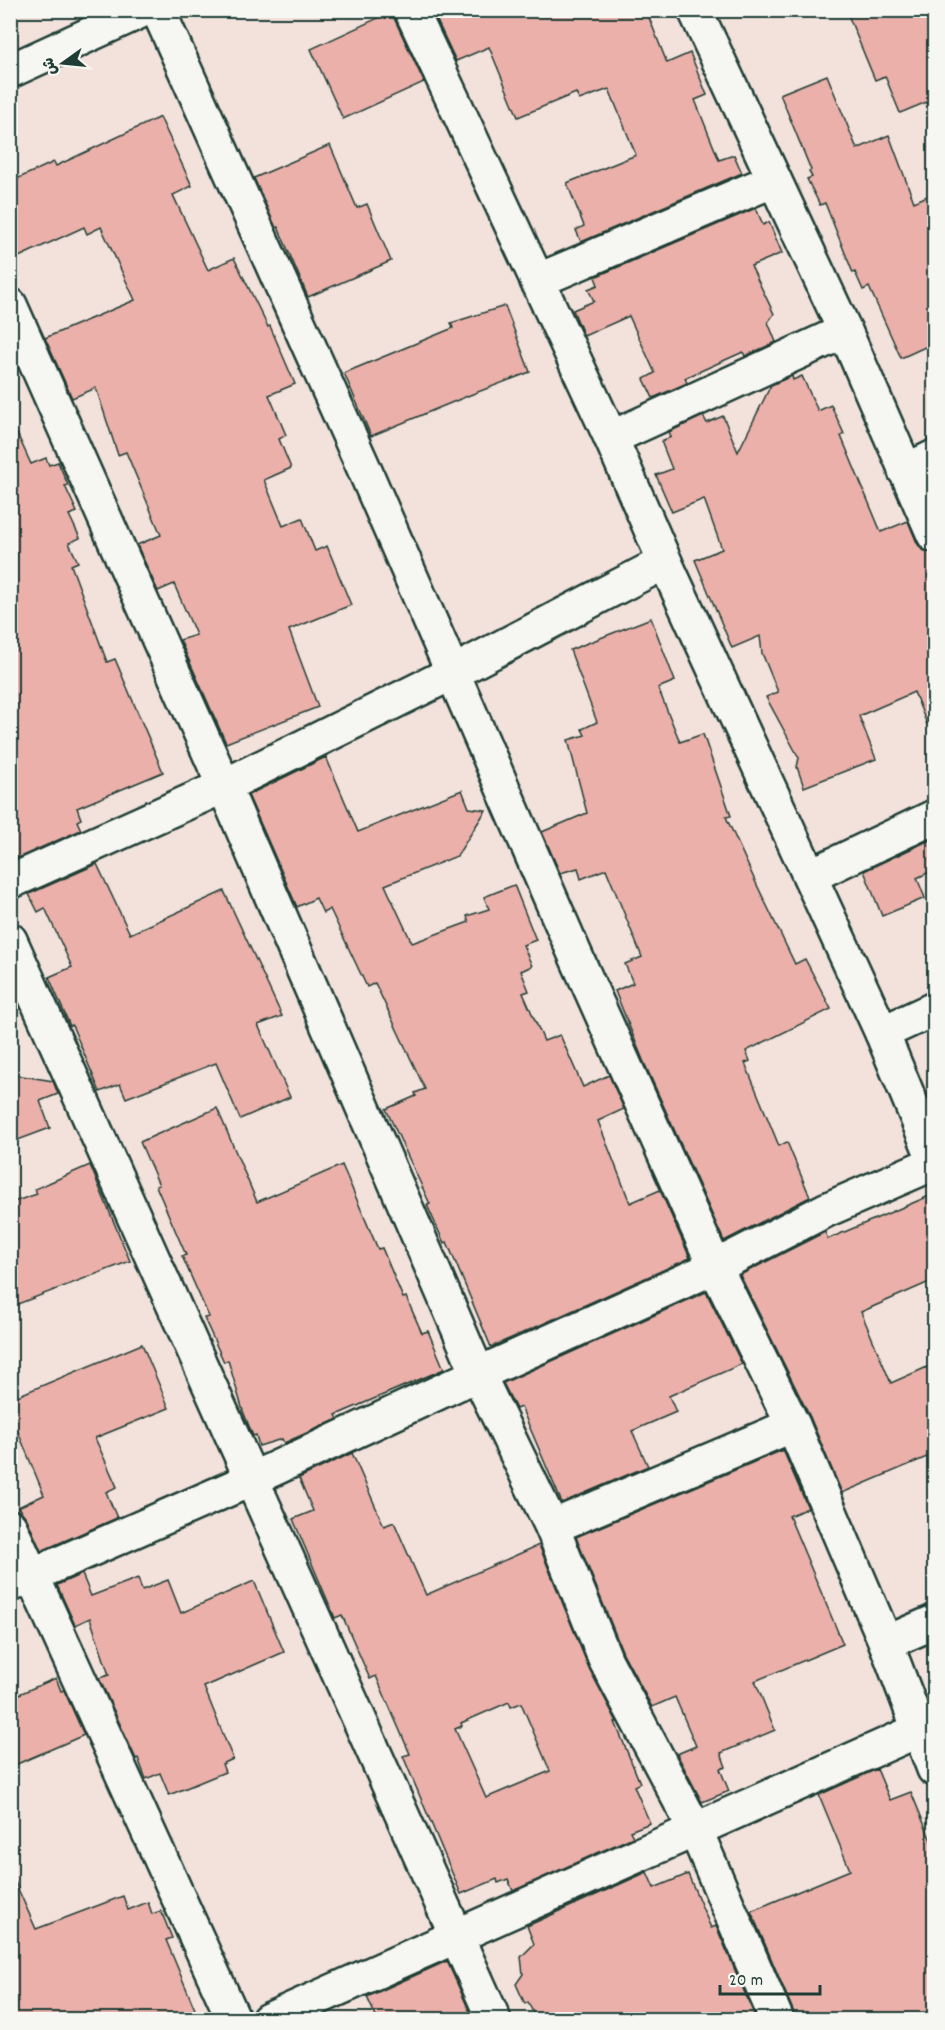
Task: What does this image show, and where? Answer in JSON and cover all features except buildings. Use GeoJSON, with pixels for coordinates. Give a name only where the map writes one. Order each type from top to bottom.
{"type":"FeatureCollection","features":[{"type":"Feature","properties":{"kind":"street"},"geometry":{"type":"LineString","coordinates":[[10,71],[143,10]]}},
{"type":"Feature","properties":{"kind":"street"},"geometry":{"type":"LineString","coordinates":[[158,10],[453,672],[579,963],[716,1267],[793,1425],[886,1643],[934,1769]]}},
{"type":"Feature","properties":{"kind":"street"},"geometry":{"type":"LineString","coordinates":[[21,1581],[252,1479],[716,1267],[826,1210],[934,1161],[882,1032],[665,562],[611,438],[411,10]]}},
{"type":"Feature","properties":{"kind":"street"},"geometry":{"type":"LineString","coordinates":[[695,10],[845,331],[934,535]]}},
{"type":"Feature","properties":{"kind":"street"},"geometry":{"type":"LineString","coordinates":[[537,281],[774,180]]}},
{"type":"Feature","properties":{"kind":"street"},"geometry":{"type":"LineString","coordinates":[[10,305],[224,786],[478,1374],[552,1527],[606,1660],[695,1829],[777,2019]]}},
{"type":"Feature","properties":{"kind":"street"},"geometry":{"type":"LineString","coordinates":[[611,438],[845,331]]}},
{"type":"Feature","properties":{"kind":"street"},"geometry":{"type":"LineString","coordinates":[[905,471],[934,457]]}},
{"type":"Feature","properties":{"kind":"street"},"geometry":{"type":"LineString","coordinates":[[10,882],[224,786],[453,672],[665,562]]}},
{"type":"Feature","properties":{"kind":"street"},"geometry":{"type":"LineString","coordinates":[[810,876],[934,817]]}},
{"type":"Feature","properties":{"kind":"street"},"geometry":{"type":"LineString","coordinates":[[10,940],[494,2019]]}},
{"type":"Feature","properties":{"kind":"street"},"geometry":{"type":"LineString","coordinates":[[882,1032],[934,1009]]}},
{"type":"Feature","properties":{"kind":"street"},"geometry":{"type":"LineString","coordinates":[[552,1527],[793,1425]]}},
{"type":"Feature","properties":{"kind":"street"},"geometry":{"type":"LineString","coordinates":[[10,1527],[21,1581],[234,2019]]}},
{"type":"Feature","properties":{"kind":"street"},"geometry":{"type":"LineString","coordinates":[[886,1643],[934,1622]]}},
{"type":"Feature","properties":{"kind":"street"},"geometry":{"type":"LineString","coordinates":[[268,2019],[458,1937],[919,1730]]}}]}
